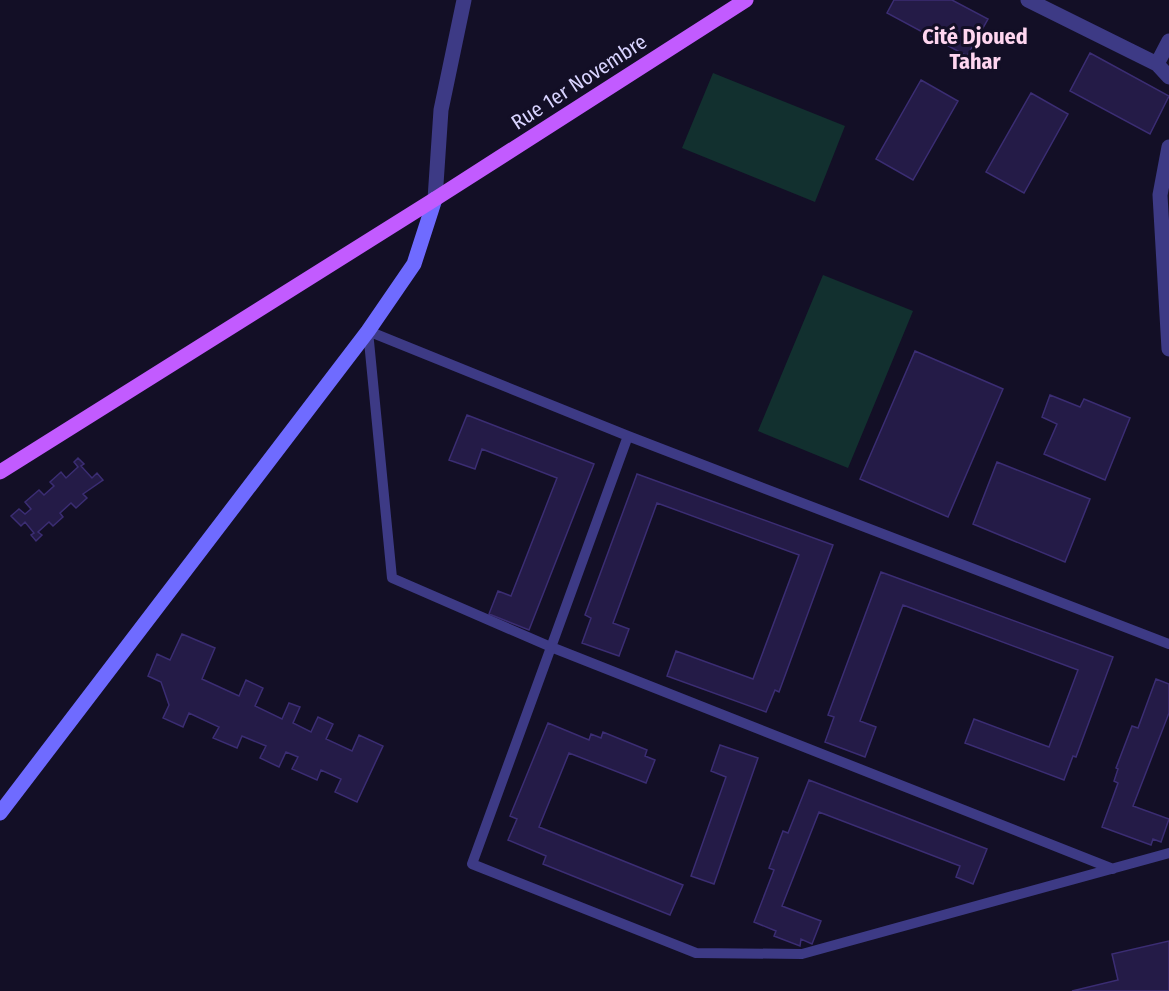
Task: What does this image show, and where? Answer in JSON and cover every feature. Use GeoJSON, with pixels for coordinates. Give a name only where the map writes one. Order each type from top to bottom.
{"type":"FeatureCollection","features":[{"type":"Feature","properties":{"kind":"main road","name":"Rue 1er Novembre"},"geometry":{"type":"LineString","coordinates":[[0,472],[435,199],[746,0]]}},
{"type":"Feature","properties":{"kind":"main road"},"geometry":{"type":"LineString","coordinates":[[0,813],[368,331],[414,264],[435,199]]}},
{"type":"Feature","properties":{"kind":"street"},"geometry":{"type":"LineString","coordinates":[[435,199],[441,110],[464,0]]}},
{"type":"Feature","properties":{"kind":"street"},"geometry":{"type":"LineString","coordinates":[[1028,0],[1157,64],[1169,77]]}},
{"type":"Feature","properties":{"kind":"street"},"geometry":{"type":"LineString","coordinates":[[1157,64],[1169,40]]}},
{"type":"Feature","properties":{"kind":"street"},"geometry":{"type":"LineString","coordinates":[[1169,147],[1160,195],[1169,349]]}},
{"type":"Feature","properties":{"kind":"lane"},"geometry":{"type":"LineString","coordinates":[[1113,868],[550,647],[392,578],[368,331],[628,436],[1169,644]]}},
{"type":"Feature","properties":{"kind":"lane"},"geometry":{"type":"LineString","coordinates":[[628,436],[472,864],[696,953],[802,954],[1169,853]]}},
{"type":"Feature","properties":{"kind":"green space"},"geometry":{"type":"Polygon","coordinates":[[[713,73],[845,126],[815,202],[682,148],[713,73]]]}},
{"type":"Feature","properties":{"kind":"green space"},"geometry":{"type":"Polygon","coordinates":[[[823,275],[913,311],[848,468],[758,431],[823,275]]]}},
{"type":"Feature","properties":{"kind":"building"},"geometry":{"type":"Polygon","coordinates":[[[894,0],[952,0],[988,19],[967,56],[887,13],[894,0]]]}},
{"type":"Feature","properties":{"kind":"building"},"geometry":{"type":"Polygon","coordinates":[[[1090,53],[1169,96],[1150,134],[1070,91],[1090,53]]]}},
{"type":"Feature","properties":{"kind":"building"},"geometry":{"type":"Polygon","coordinates":[[[921,80],[958,101],[913,180],[876,159],[921,80]]]}},
{"type":"Feature","properties":{"kind":"building"},"geometry":{"type":"Polygon","coordinates":[[[1031,93],[1068,114],[1024,193],[986,172],[1031,93]]]}},
{"type":"Feature","properties":{"kind":"building"},"geometry":{"type":"Polygon","coordinates":[[[915,351],[1003,389],[948,517],[860,479],[915,351]]]}},
{"type":"Feature","properties":{"kind":"building"},"geometry":{"type":"Polygon","coordinates":[[[1050,395],[1080,407],[1084,399],[1130,418],[1105,480],[1044,454],[1057,424],[1042,417],[1050,395]]]}},
{"type":"Feature","properties":{"kind":"building"},"geometry":{"type":"Polygon","coordinates":[[[467,415],[594,464],[529,630],[489,614],[498,591],[511,596],[557,478],[482,449],[475,469],[449,460],[467,415]]]}},
{"type":"Feature","properties":{"kind":"building"},"geometry":{"type":"Polygon","coordinates":[[[78,458],[84,464],[81,466],[92,478],[97,473],[103,480],[83,494],[87,498],[76,508],[71,503],[60,513],[63,517],[53,526],[49,522],[38,532],[42,535],[36,541],[31,535],[34,533],[25,522],[21,526],[11,516],[19,509],[25,514],[31,509],[25,502],[39,490],[44,495],[54,486],[50,482],[61,472],[66,478],[78,467],[74,462],[78,458]]]}},
{"type":"Feature","properties":{"kind":"building"},"geometry":{"type":"Polygon","coordinates":[[[997,462],[1090,499],[1065,562],[973,524],[997,462]]]}},
{"type":"Feature","properties":{"kind":"building"},"geometry":{"type":"Polygon","coordinates":[[[637,474],[833,545],[779,692],[775,690],[766,712],[667,676],[676,651],[753,679],[799,555],[657,503],[613,623],[629,629],[619,656],[582,643],[591,618],[585,615],[637,474]]]}},
{"type":"Feature","properties":{"kind":"building"},"geometry":{"type":"Polygon","coordinates":[[[881,572],[1113,657],[1076,757],[1073,756],[1064,780],[965,743],[974,719],[1049,747],[1078,670],[903,605],[860,721],[876,727],[865,757],[825,742],[834,717],[828,715],[881,572]]]}},
{"type":"Feature","properties":{"kind":"building"},"geometry":{"type":"Polygon","coordinates":[[[182,634],[215,648],[202,679],[239,696],[246,680],[263,688],[255,706],[282,719],[289,703],[300,707],[293,723],[311,732],[318,717],[333,724],[326,739],[352,751],[359,735],[383,746],[357,802],[335,792],[341,779],[321,770],[317,780],[292,769],[298,757],[286,752],[279,767],[260,758],[266,746],[242,736],[237,748],[213,738],[219,727],[189,713],[183,727],[163,718],[169,705],[161,682],[148,676],[157,654],[170,660],[182,634]]]}},
{"type":"Feature","properties":{"kind":"building"},"geometry":{"type":"Polygon","coordinates":[[[1156,679],[1169,684],[1169,713],[1133,806],[1169,819],[1161,842],[1153,839],[1151,845],[1102,827],[1118,783],[1114,781],[1118,769],[1116,768],[1132,726],[1138,728],[1156,679]]]}},
{"type":"Feature","properties":{"kind":"building"},"geometry":{"type":"Polygon","coordinates":[[[548,723],[589,740],[591,734],[601,738],[603,732],[647,750],[645,756],[655,760],[646,783],[569,753],[539,827],[683,885],[670,915],[543,864],[546,856],[508,840],[517,819],[510,816],[548,723]]]}},
{"type":"Feature","properties":{"kind":"building"},"geometry":{"type":"Polygon","coordinates":[[[720,745],[758,758],[714,884],[691,876],[726,777],[711,771],[720,745]]]}},
{"type":"Feature","properties":{"kind":"building"},"geometry":{"type":"Polygon","coordinates":[[[809,780],[987,849],[973,884],[956,877],[960,866],[819,812],[782,906],[821,921],[812,944],[801,939],[800,946],[774,936],[776,931],[754,922],[774,870],[769,868],[783,831],[788,833],[809,780]]]}},
{"type":"Feature","properties":{"kind":"building"},"geometry":{"type":"Polygon","coordinates":[[[1169,941],[1169,991],[1072,991],[1118,980],[1112,954],[1169,941]]]}},
{"type":"Feature","properties":{"kind":"district","name":"Cité Djoued Tahar"},"geometry":{"type":"Point","coordinates":[975,48]}}]}
